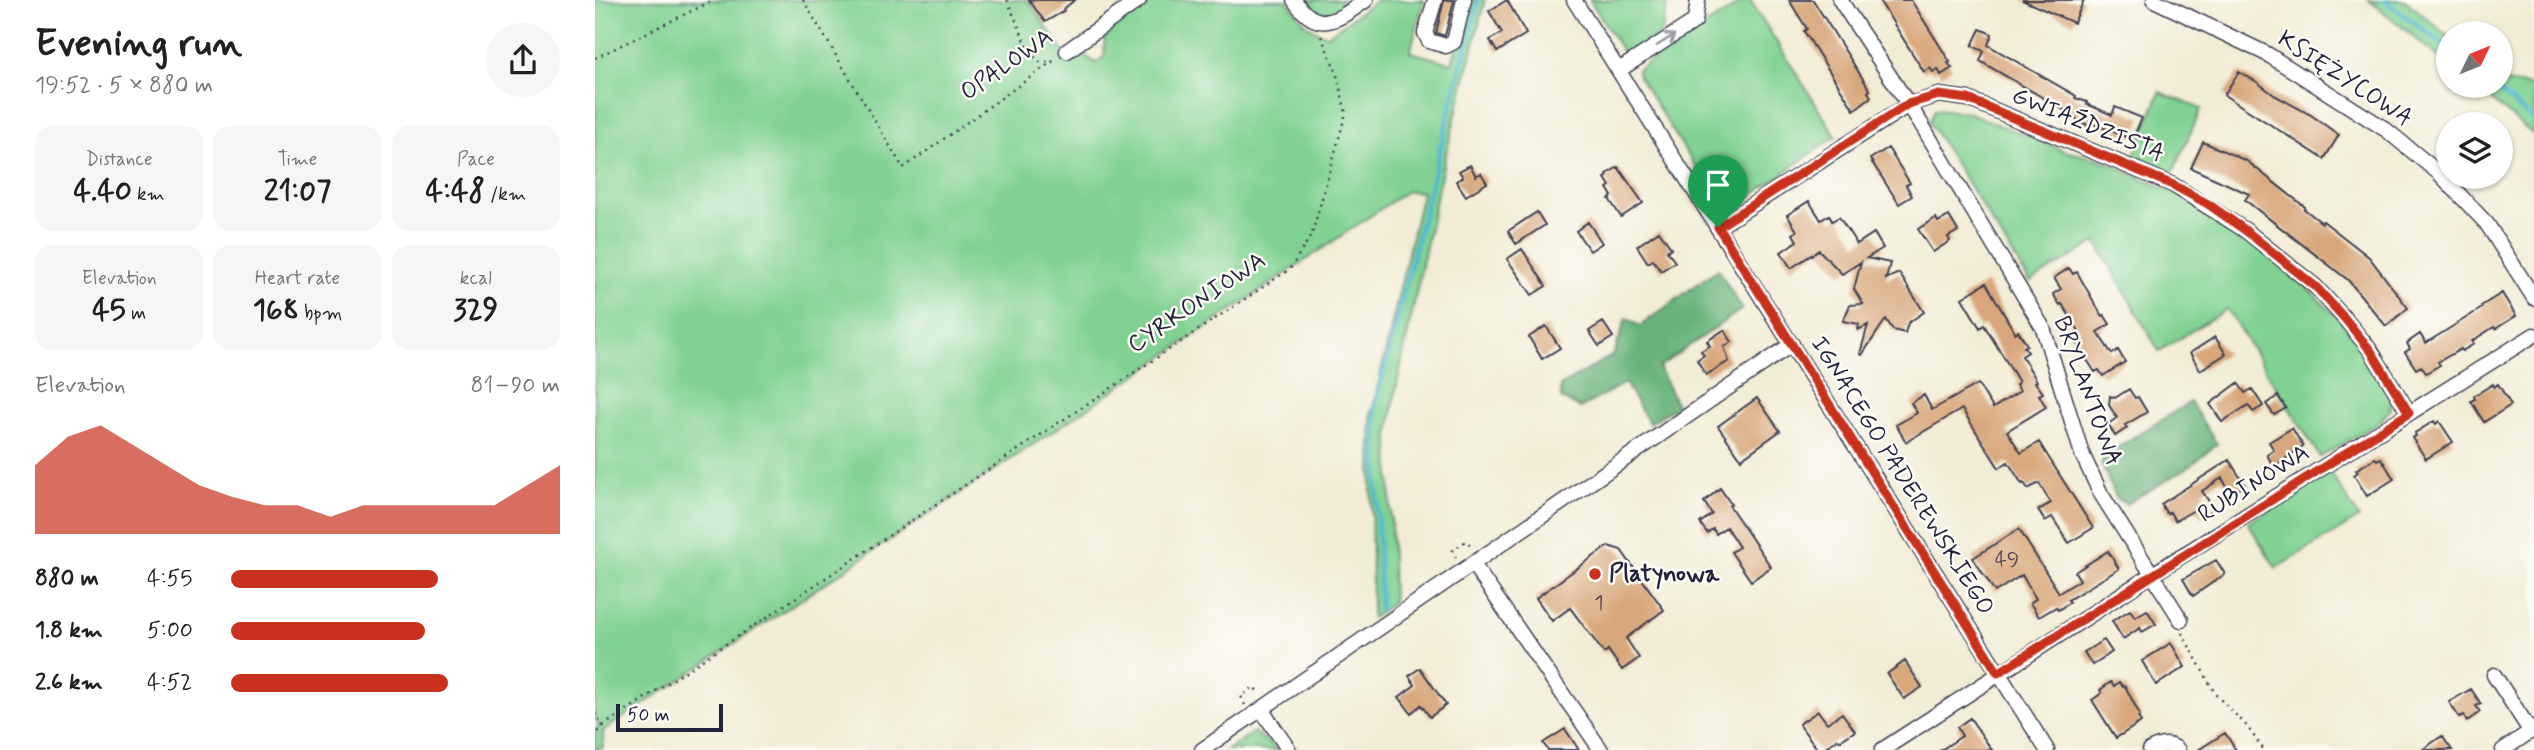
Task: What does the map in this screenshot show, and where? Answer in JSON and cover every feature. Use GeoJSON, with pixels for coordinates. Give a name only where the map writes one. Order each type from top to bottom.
{"type":"FeatureCollection","features":[{"type":"Feature","properties":{"kind":"street","name":"OPALOWA"},"geometry":{"type":"LineString","coordinates":[[1067,51],[1139,0]]}},
{"type":"Feature","properties":{"kind":"street"},"geometry":{"type":"LineString","coordinates":[[1294,0],[1303,14],[1319,22],[1340,19],[1366,0]]}},
{"type":"Feature","properties":{"kind":"street"},"geometry":{"type":"LineString","coordinates":[[1435,0],[1425,33],[1429,41],[1446,46],[1454,42],[1464,0]]}},
{"type":"Feature","properties":{"kind":"street","name":"IGNACEGO PADEREWSKIEGO"},"geometry":{"type":"LineString","coordinates":[[1574,0],[2047,750]]}},
{"type":"Feature","properties":{"kind":"street"},"geometry":{"type":"LineString","coordinates":[[1619,71],[1696,21],[1698,0]]}},
{"type":"Feature","properties":{"kind":"street"},"geometry":{"type":"LineString","coordinates":[[1718,227],[1908,104],[1840,0]]}},
{"type":"Feature","properties":{"kind":"street","name":"KSIĘŻYCOWA"},"geometry":{"type":"LineString","coordinates":[[2154,0],[2267,54],[2385,129],[2439,173],[2487,225],[2534,298]]}},
{"type":"Feature","properties":{"kind":"street","name":"GWIAŹDZISTA"},"geometry":{"type":"LineString","coordinates":[[1908,104],[1939,95],[1968,99],[2173,185],[2208,204],[2277,254],[2316,287],[2371,351],[2409,413]]}},
{"type":"Feature","properties":{"kind":"street","name":"BRYLANTOWA"},"geometry":{"type":"LineString","coordinates":[[1908,104],[2043,328],[2087,464],[2101,494],[2181,620]]}},
{"type":"Feature","properties":{"kind":"street","name":"RUBINOWA"},"geometry":{"type":"LineString","coordinates":[[1882,750],[2153,574],[2534,335]]}},
{"type":"Feature","properties":{"kind":"street"},"geometry":{"type":"LineString","coordinates":[[1202,750],[1792,344]]}},
{"type":"Feature","properties":{"kind":"street"},"geometry":{"type":"LineString","coordinates":[[1473,564],[1601,750]]}},
{"type":"Feature","properties":{"kind":"street"},"geometry":{"type":"LineString","coordinates":[[2494,675],[2532,730],[2503,750]]}},
{"type":"Feature","properties":{"kind":"street"},"geometry":{"type":"LineString","coordinates":[[1261,709],[1289,750]]}},
{"type":"Feature","properties":{"kind":"street"},"geometry":{"type":"LineString","coordinates":[[2150,750],[2163,744],[2178,750]]}},
{"type":"Feature","properties":{"kind":"path"},"geometry":{"type":"LineString","coordinates":[[595,58],[714,0]]}},
{"type":"Feature","properties":{"kind":"path","name":"OPALOWA"},"geometry":{"type":"LineString","coordinates":[[803,0],[903,168],[1067,51]]}},
{"type":"Feature","properties":{"kind":"path"},"geometry":{"type":"LineString","coordinates":[[1007,0],[1030,53],[1040,62],[1051,62]]}},
{"type":"Feature","properties":{"kind":"path","name":"CYRKONIOWA"},"geometry":{"type":"LineString","coordinates":[[595,735],[603,726],[1290,269],[1313,234],[1346,113],[1336,71],[1320,33],[1319,22]]}},
{"type":"Feature","properties":{"kind":"path"},"geometry":{"type":"LineString","coordinates":[[2181,620],[2182,632],[2216,695],[2245,724],[2264,750]]}},
{"type":"Feature","properties":{"kind":"path"},"geometry":{"type":"LineString","coordinates":[[595,713],[603,726]]}},
{"type":"Feature","properties":{"kind":"path"},"geometry":{"type":"LineString","coordinates":[[595,745],[598,750]]}},
{"type":"Feature","properties":{"kind":"green space"},"geometry":{"type":"Polygon","coordinates":[[[595,0],[1027,0],[1068,57],[1081,52],[1095,63],[1104,57],[1105,32],[1148,0],[1287,0],[1309,27],[1328,35],[1377,0],[1424,0],[1410,52],[1452,63],[1470,0],[1485,0],[1442,170],[1395,394],[1389,436],[1393,603],[1372,618],[1371,415],[1422,192],[1407,191],[1070,420],[603,731],[603,747],[595,750],[595,729],[599,725],[595,719],[595,0]]]}},
{"type":"Feature","properties":{"kind":"green space"},"geometry":{"type":"Polygon","coordinates":[[[1302,0],[1356,0],[1334,15],[1310,12],[1302,0]]]}},
{"type":"Feature","properties":{"kind":"green space"},"geometry":{"type":"Polygon","coordinates":[[[1590,0],[1637,0],[1667,5],[1662,33],[1626,57],[1590,0]]]}},
{"type":"Feature","properties":{"kind":"green space"},"geometry":{"type":"Polygon","coordinates":[[[1745,0],[1750,0],[1836,136],[1731,210],[1724,212],[1637,70],[1745,0]]]}},
{"type":"Feature","properties":{"kind":"green space"},"geometry":{"type":"Polygon","coordinates":[[[2369,0],[2405,0],[2436,26],[2436,55],[2369,0]]]}},
{"type":"Feature","properties":{"kind":"green space"},"geometry":{"type":"Polygon","coordinates":[[[2513,83],[2534,86],[2534,135],[2513,118],[2513,112],[2506,112],[2489,98],[2513,98],[2513,83]]]}},
{"type":"Feature","properties":{"kind":"green space"},"geometry":{"type":"Polygon","coordinates":[[[2160,92],[2201,109],[2172,174],[2133,157],[2160,92]]]}},
{"type":"Feature","properties":{"kind":"green space"},"geometry":{"type":"Polygon","coordinates":[[[1935,109],[1967,112],[2065,151],[2102,160],[2181,196],[2248,239],[2300,281],[2340,320],[2391,395],[2390,410],[2377,424],[2320,457],[2227,309],[2159,351],[2096,242],[2030,282],[1929,122],[1935,109]]]}},
{"type":"Feature","properties":{"kind":"green space"},"geometry":{"type":"Polygon","coordinates":[[[1718,269],[1742,309],[1659,367],[1677,406],[1649,423],[1625,383],[1580,408],[1561,398],[1560,386],[1614,354],[1626,318],[1640,326],[1718,269]]]}},
{"type":"Feature","properties":{"kind":"green space"},"geometry":{"type":"Polygon","coordinates":[[[2190,402],[2217,444],[2189,467],[2126,504],[2117,499],[2101,463],[2105,455],[2190,402]]]}},
{"type":"Feature","properties":{"kind":"green space"},"geometry":{"type":"Polygon","coordinates":[[[2330,471],[2359,518],[2276,568],[2248,523],[2330,471]]]}},
{"type":"Feature","properties":{"kind":"green space"},"geometry":{"type":"Polygon","coordinates":[[[1254,732],[1279,750],[1227,750],[1254,732]]]}},
{"type":"Feature","properties":{"kind":"building"},"geometry":{"type":"Polygon","coordinates":[[[1029,0],[1075,0],[1063,9],[1064,11],[1045,22],[1029,0]]]}},
{"type":"Feature","properties":{"kind":"building"},"geometry":{"type":"Polygon","coordinates":[[[1444,0],[1454,0],[1445,36],[1436,33],[1444,0]]]}},
{"type":"Feature","properties":{"kind":"building"},"geometry":{"type":"Polygon","coordinates":[[[1507,0],[1526,34],[1497,52],[1490,40],[1502,33],[1489,11],[1507,0]]]}},
{"type":"Feature","properties":{"kind":"building"},"geometry":{"type":"Polygon","coordinates":[[[1789,0],[1813,0],[1870,90],[1868,92],[1871,97],[1854,110],[1804,31],[1807,29],[1789,0]]]}},
{"type":"Feature","properties":{"kind":"building"},"geometry":{"type":"Polygon","coordinates":[[[1879,0],[1911,0],[1952,68],[1941,75],[1938,69],[1933,72],[1930,68],[1924,72],[1879,0]]]}},
{"type":"Feature","properties":{"kind":"building"},"geometry":{"type":"Polygon","coordinates":[[[2022,0],[2084,0],[2074,23],[2022,0]]]}},
{"type":"Feature","properties":{"kind":"building"},"geometry":{"type":"Polygon","coordinates":[[[1980,29],[1992,34],[1988,45],[2076,96],[2075,98],[2112,115],[2115,107],[2142,118],[2134,137],[2127,134],[2126,137],[2092,123],[2091,127],[1980,61],[1984,51],[1972,46],[1980,29]]]}},
{"type":"Feature","properties":{"kind":"building"},"geometry":{"type":"Polygon","coordinates":[[[2239,72],[2339,135],[2324,159],[2224,95],[2239,72]]]}},
{"type":"Feature","properties":{"kind":"building"},"geometry":{"type":"Polygon","coordinates":[[[2203,142],[2247,161],[2305,207],[2304,209],[2369,257],[2408,308],[2386,326],[2348,280],[2245,200],[2249,194],[2191,168],[2203,142]]]}},
{"type":"Feature","properties":{"kind":"building"},"geometry":{"type":"Polygon","coordinates":[[[1888,148],[1910,183],[1906,185],[1912,196],[1899,204],[1870,159],[1888,148]]]}},
{"type":"Feature","properties":{"kind":"building"},"geometry":{"type":"Polygon","coordinates":[[[1470,165],[1476,176],[1481,173],[1487,183],[1466,196],[1456,181],[1463,177],[1459,171],[1470,165]]]}},
{"type":"Feature","properties":{"kind":"building"},"geometry":{"type":"Polygon","coordinates":[[[1618,167],[1643,203],[1621,217],[1609,199],[1612,196],[1605,178],[1618,167]]]}},
{"type":"Feature","properties":{"kind":"building"},"geometry":{"type":"Polygon","coordinates":[[[1809,201],[1821,220],[1829,215],[1832,221],[1839,217],[1857,244],[1874,233],[1883,248],[1867,258],[1890,263],[1886,279],[1899,273],[1924,312],[1908,323],[1905,333],[1893,330],[1886,319],[1862,355],[1860,354],[1868,325],[1858,330],[1859,324],[1843,321],[1850,305],[1863,304],[1854,289],[1861,262],[1842,274],[1819,250],[1791,268],[1781,252],[1797,241],[1793,234],[1797,231],[1787,215],[1809,201]]]}},
{"type":"Feature","properties":{"kind":"building"},"geometry":{"type":"Polygon","coordinates":[[[1537,212],[1545,225],[1516,244],[1508,231],[1537,212]]]}},
{"type":"Feature","properties":{"kind":"building"},"geometry":{"type":"Polygon","coordinates":[[[1949,216],[1958,231],[1948,237],[1950,241],[1933,252],[1918,229],[1936,218],[1938,222],[1949,216]]]}},
{"type":"Feature","properties":{"kind":"building"},"geometry":{"type":"Polygon","coordinates":[[[1588,222],[1602,243],[1590,251],[1576,231],[1588,222]]]}},
{"type":"Feature","properties":{"kind":"building"},"geometry":{"type":"Polygon","coordinates":[[[1659,231],[1671,248],[1667,251],[1675,262],[1661,271],[1653,260],[1648,263],[1637,246],[1659,231]]]}},
{"type":"Feature","properties":{"kind":"building"},"geometry":{"type":"Polygon","coordinates":[[[1522,249],[1546,286],[1532,295],[1507,259],[1522,249]]]}},
{"type":"Feature","properties":{"kind":"building"},"geometry":{"type":"Polygon","coordinates":[[[2069,268],[2073,274],[2077,272],[2102,316],[2104,315],[2110,324],[2097,332],[2112,354],[2118,350],[2125,362],[2103,376],[2099,370],[2095,372],[2087,360],[2072,335],[2079,331],[2053,294],[2061,289],[2054,278],[2069,268]]]}},
{"type":"Feature","properties":{"kind":"building"},"geometry":{"type":"Polygon","coordinates":[[[1986,283],[2015,333],[2018,331],[2027,345],[2024,347],[2028,352],[2022,356],[2043,393],[2039,395],[2046,407],[2007,431],[2021,453],[2039,442],[2093,528],[2069,543],[2052,517],[2045,521],[2038,510],[2051,503],[2039,483],[2028,489],[2008,462],[1999,468],[1962,409],[1906,442],[1896,425],[1917,413],[1911,403],[1924,395],[1932,410],[1978,384],[1993,408],[2020,391],[2016,384],[2019,382],[1984,325],[1980,328],[1962,298],[1986,283]]]}},
{"type":"Feature","properties":{"kind":"building"},"geometry":{"type":"Polygon","coordinates":[[[2502,293],[2516,316],[2472,341],[2474,344],[2438,362],[2440,365],[2426,373],[2421,366],[2416,369],[2405,352],[2410,349],[2407,343],[2420,334],[2426,343],[2502,293]]]}},
{"type":"Feature","properties":{"kind":"building"},"geometry":{"type":"Polygon","coordinates":[[[1603,322],[1613,337],[1599,346],[1589,331],[1603,322]]]}},
{"type":"Feature","properties":{"kind":"building"},"geometry":{"type":"Polygon","coordinates":[[[1546,326],[1560,348],[1542,359],[1529,337],[1546,326]]]}},
{"type":"Feature","properties":{"kind":"building"},"geometry":{"type":"Polygon","coordinates":[[[1724,330],[1732,342],[1724,347],[1729,361],[1706,375],[1697,360],[1704,355],[1701,351],[1710,346],[1707,341],[1724,330]]]}},
{"type":"Feature","properties":{"kind":"building"},"geometry":{"type":"Polygon","coordinates":[[[2215,337],[2226,354],[2200,370],[2190,353],[2215,337]]]}},
{"type":"Feature","properties":{"kind":"building"},"geometry":{"type":"Polygon","coordinates":[[[2238,383],[2245,393],[2252,389],[2263,406],[2253,412],[2248,405],[2222,422],[2210,404],[2238,383]]]}},
{"type":"Feature","properties":{"kind":"building"},"geometry":{"type":"Polygon","coordinates":[[[2493,384],[2494,387],[2498,384],[2511,405],[2484,422],[2471,401],[2475,399],[2474,396],[2493,384]]]}},
{"type":"Feature","properties":{"kind":"building"},"geometry":{"type":"Polygon","coordinates":[[[2129,389],[2135,398],[2138,397],[2147,412],[2125,425],[2127,428],[2115,436],[2108,424],[2117,418],[2109,405],[2110,396],[2115,398],[2129,389]]]}},
{"type":"Feature","properties":{"kind":"building"},"geometry":{"type":"Polygon","coordinates":[[[2278,396],[2286,408],[2274,415],[2266,404],[2278,396]]]}},
{"type":"Feature","properties":{"kind":"building"},"geometry":{"type":"Polygon","coordinates":[[[1757,398],[1780,431],[1741,459],[1718,426],[1757,398]]]}},
{"type":"Feature","properties":{"kind":"building"},"geometry":{"type":"Polygon","coordinates":[[[2434,421],[2436,424],[2439,421],[2453,442],[2426,459],[2412,438],[2416,436],[2415,433],[2434,421]]]}},
{"type":"Feature","properties":{"kind":"building"},"geometry":{"type":"Polygon","coordinates":[[[2292,428],[2303,446],[2274,467],[2267,455],[2274,450],[2269,442],[2292,428]]]}},
{"type":"Feature","properties":{"kind":"building"},"geometry":{"type":"Polygon","coordinates":[[[2375,458],[2381,458],[2394,479],[2367,496],[2354,475],[2358,472],[2356,470],[2375,458]]]}},
{"type":"Feature","properties":{"kind":"building"},"geometry":{"type":"Polygon","coordinates":[[[2229,460],[2245,485],[2231,494],[2222,478],[2202,491],[2214,509],[2201,517],[2196,509],[2175,521],[2170,512],[2167,514],[2161,504],[2229,460]]]}},
{"type":"Feature","properties":{"kind":"building"},"geometry":{"type":"Polygon","coordinates":[[[1720,488],[1771,567],[1751,581],[1731,552],[1739,547],[1726,527],[1716,534],[1713,529],[1707,533],[1700,523],[1712,514],[1704,502],[1720,488]]]}},
{"type":"Feature","properties":{"kind":"building"},"geometry":{"type":"Polygon","coordinates":[[[2019,529],[2059,593],[2080,580],[2075,572],[2108,551],[2119,569],[2068,600],[2070,602],[2058,610],[2056,607],[2039,617],[2030,603],[2036,599],[2022,575],[1995,592],[1973,558],[2019,529]]]}},
{"type":"Feature","properties":{"kind":"building"},"geometry":{"type":"Polygon","coordinates":[[[1608,546],[1621,550],[1664,610],[1626,638],[1639,658],[1622,670],[1608,650],[1604,653],[1570,608],[1552,621],[1536,598],[1608,546]]]}},
{"type":"Feature","properties":{"kind":"building"},"geometry":{"type":"Polygon","coordinates":[[[2216,560],[2225,574],[2193,596],[2183,579],[2216,560]]]}},
{"type":"Feature","properties":{"kind":"building"},"geometry":{"type":"Polygon","coordinates":[[[2130,610],[2135,617],[2147,610],[2156,624],[2142,632],[2140,628],[2123,639],[2112,621],[2130,610]]]}},
{"type":"Feature","properties":{"kind":"building"},"geometry":{"type":"Polygon","coordinates":[[[2104,640],[2112,652],[2092,665],[2084,652],[2104,640]]]}},
{"type":"Feature","properties":{"kind":"building"},"geometry":{"type":"Polygon","coordinates":[[[2171,643],[2185,667],[2156,685],[2142,661],[2171,643]]]}},
{"type":"Feature","properties":{"kind":"building"},"geometry":{"type":"Polygon","coordinates":[[[1905,661],[1922,687],[1904,699],[1887,674],[1905,661]]]}},
{"type":"Feature","properties":{"kind":"building"},"geometry":{"type":"Polygon","coordinates":[[[1420,668],[1446,705],[1430,717],[1421,705],[1411,713],[1399,697],[1415,685],[1409,676],[1420,668]]]}},
{"type":"Feature","properties":{"kind":"building"},"geometry":{"type":"Polygon","coordinates":[[[2111,682],[2114,686],[2119,682],[2125,686],[2141,722],[2116,738],[2092,700],[2111,682]]]}},
{"type":"Feature","properties":{"kind":"building"},"geometry":{"type":"Polygon","coordinates":[[[2471,689],[2481,704],[2476,706],[2480,712],[2467,721],[2464,715],[2459,717],[2449,702],[2471,689]]]}},
{"type":"Feature","properties":{"kind":"building"},"geometry":{"type":"Polygon","coordinates":[[[1818,711],[1827,723],[1842,713],[1855,731],[1818,750],[1799,724],[1818,711]]]}},
{"type":"Feature","properties":{"kind":"building"},"geometry":{"type":"Polygon","coordinates":[[[1970,718],[1992,750],[1941,750],[1962,736],[1957,727],[1970,718]]]}},
{"type":"Feature","properties":{"kind":"building"},"geometry":{"type":"Polygon","coordinates":[[[1565,729],[1579,750],[1548,750],[1543,743],[1565,729]]]}},
{"type":"Feature","properties":{"kind":"building"},"geometry":{"type":"Polygon","coordinates":[[[2225,733],[2236,750],[2198,750],[2225,733]]]}},
{"type":"Feature","properties":{"kind":"building"},"geometry":{"type":"Polygon","coordinates":[[[2442,736],[2452,750],[2422,750],[2442,736]]]}},
{"type":"Feature","properties":{"kind":"waterway"},"geometry":{"type":"LineString","coordinates":[[1380,610],[1375,405],[1478,0]]}},
{"type":"Feature","properties":{"kind":"waterway"},"geometry":{"type":"LineString","coordinates":[[2384,0],[2436,39]]}},
{"type":"Feature","properties":{"kind":"waterway"},"geometry":{"type":"LineString","coordinates":[[2507,98],[2534,120]]}},
{"type":"Feature","properties":{"kind":"place","name":"Platynowa"},"geometry":{"type":"Point","coordinates":[1595,574]}},
{"type":"Feature","properties":{"kind":"route"},"geometry":{"type":"LineString","coordinates":[[1939,95],[1968,99],[2173,185],[2208,204],[2245,230],[2316,287],[2346,320],[2371,351],[2409,413],[1998,673],[1718,227],[1908,104],[1939,95]]}}]}
